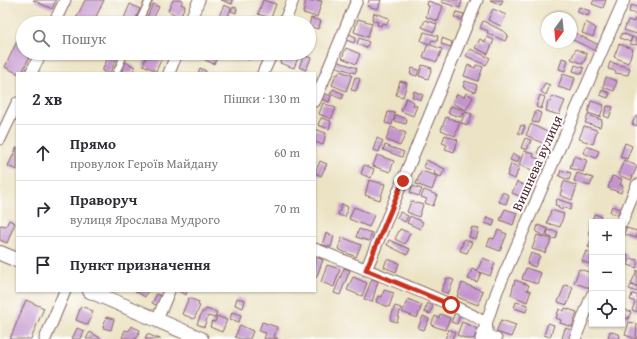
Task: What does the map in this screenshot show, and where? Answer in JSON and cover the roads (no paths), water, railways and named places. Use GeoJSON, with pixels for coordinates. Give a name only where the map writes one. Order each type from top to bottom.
{"type":"FeatureCollection","features":[{"type":"Feature","properties":{"kind":"street"},"geometry":{"type":"LineString","coordinates":[[57,16],[65,0]]}},
{"type":"Feature","properties":{"kind":"street"},"geometry":{"type":"LineString","coordinates":[[192,16],[199,0]]}},
{"type":"Feature","properties":{"kind":"street"},"geometry":{"type":"LineString","coordinates":[[287,16],[293,0]]}},
{"type":"Feature","properties":{"kind":"street"},"geometry":{"type":"LineString","coordinates":[[316,99],[357,0]]}},
{"type":"Feature","properties":{"kind":"street"},"geometry":{"type":"LineString","coordinates":[[366,270],[477,0]]}},
{"type":"Feature","properties":{"kind":"street","name":"Вишнева вулиця"},"geometry":{"type":"LineString","coordinates":[[481,339],[498,291],[624,0]]}},
{"type":"Feature","properties":{"kind":"street"},"geometry":{"type":"LineString","coordinates":[[32,72],[38,60]]}},
{"type":"Feature","properties":{"kind":"street"},"geometry":{"type":"LineString","coordinates":[[169,72],[174,60]]}},
{"type":"Feature","properties":{"kind":"street"},"geometry":{"type":"LineString","coordinates":[[263,72],[269,60]]}},
{"type":"Feature","properties":{"kind":"street"},"geometry":{"type":"LineString","coordinates":[[0,139],[16,105]]}},
{"type":"Feature","properties":{"kind":"street"},"geometry":{"type":"LineString","coordinates":[[623,219],[637,185]]}},
{"type":"Feature","properties":{"kind":"street"},"geometry":{"type":"LineString","coordinates":[[316,249],[451,305],[480,319],[486,324],[488,336],[496,339]]}},
{"type":"Feature","properties":{"kind":"street"},"geometry":{"type":"LineString","coordinates":[[0,253],[16,260]]}},
{"type":"Feature","properties":{"kind":"street"},"geometry":{"type":"LineString","coordinates":[[45,339],[65,292]]}},
{"type":"Feature","properties":{"kind":"street"},"geometry":{"type":"LineString","coordinates":[[92,292],[201,339]]}},
{"type":"Feature","properties":{"kind":"street"},"geometry":{"type":"LineString","coordinates":[[157,320],[170,292]]}},
{"type":"Feature","properties":{"kind":"street"},"geometry":{"type":"LineString","coordinates":[[575,339],[589,303]]}},
{"type":"Feature","properties":{"kind":"lane"},"geometry":{"type":"LineString","coordinates":[[141,16],[149,0]]}},
{"type":"Feature","properties":{"kind":"lane"},"geometry":{"type":"LineString","coordinates":[[116,72],[122,60]]}}]}
